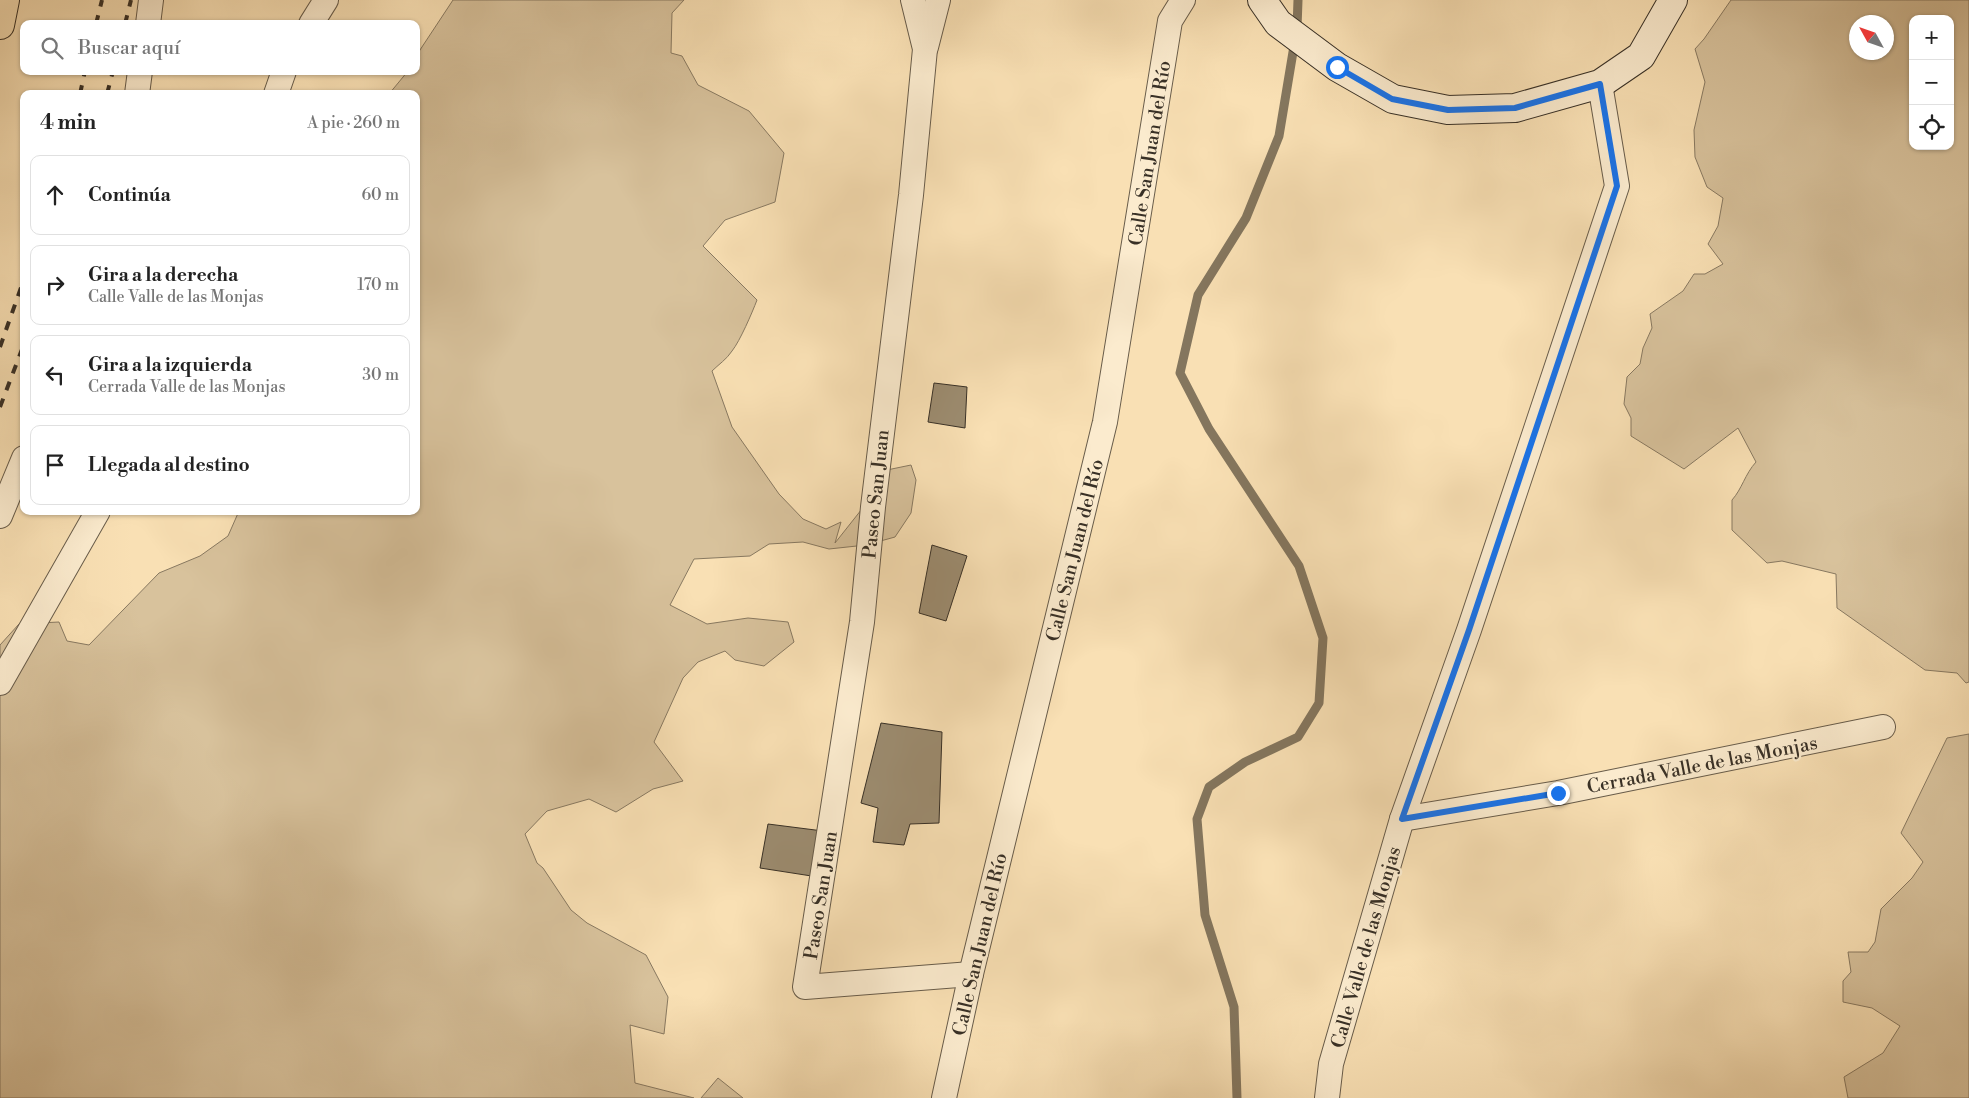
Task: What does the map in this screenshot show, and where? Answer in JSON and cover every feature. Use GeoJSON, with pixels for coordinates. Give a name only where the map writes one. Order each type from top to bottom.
{"type":"FeatureCollection","features":[{"type":"Feature","properties":{"kind":"highway"},"geometry":{"type":"LineString","coordinates":[[0,25],[5,0]]}},
{"type":"Feature","properties":{"kind":"street"},"geometry":{"type":"LineString","coordinates":[[148,20],[151,0]]}},
{"type":"Feature","properties":{"kind":"street"},"geometry":{"type":"LineString","coordinates":[[314,20],[326,0]]}},
{"type":"Feature","properties":{"kind":"street","name":"Paseo San Juan"},"geometry":{"type":"LineString","coordinates":[[913,0],[925,49],[911,195],[873,507],[862,622],[805,987],[971,974]]}},
{"type":"Feature","properties":{"kind":"street"},"geometry":{"type":"LineString","coordinates":[[925,49],[938,0]]}},
{"type":"Feature","properties":{"kind":"street","name":"Calle San Juan del Río"},"geometry":{"type":"LineString","coordinates":[[944,1098],[971,974],[1105,422],[1170,21],[1183,0]]}},
{"type":"Feature","properties":{"kind":"street"},"geometry":{"type":"LineString","coordinates":[[1262,0],[1278,23],[1337,67],[1392,99],[1448,110],[1515,108],[1600,84],[1641,56],[1673,0]]}},
{"type":"Feature","properties":{"kind":"street"},"geometry":{"type":"LineString","coordinates":[[138,90],[139,75]]}},
{"type":"Feature","properties":{"kind":"street"},"geometry":{"type":"LineString","coordinates":[[277,90],[283,75]]}},
{"type":"Feature","properties":{"kind":"street","name":"Calle Valle de las Monjas"},"geometry":{"type":"LineString","coordinates":[[1327,1098],[1333,1055],[1402,819],[1469,630],[1617,186],[1600,84]]}},
{"type":"Feature","properties":{"kind":"street"},"geometry":{"type":"LineString","coordinates":[[0,516],[20,468]]}},
{"type":"Feature","properties":{"kind":"street"},"geometry":{"type":"LineString","coordinates":[[0,683],[96,515]]}},
{"type":"Feature","properties":{"kind":"street","name":"Cerrada Valle de las Monjas"},"geometry":{"type":"LineString","coordinates":[[1402,819],[1558,793],[1883,727]]}},
{"type":"Feature","properties":{"kind":"shaded area"},"geometry":{"type":"Polygon","coordinates":[[[453,0],[684,0],[672,13],[671,53],[682,56],[698,85],[749,111],[784,153],[775,202],[725,220],[703,246],[757,300],[746,327],[735,346],[728,357],[712,371],[732,427],[779,494],[803,519],[826,529],[841,522],[835,543],[873,495],[882,471],[911,465],[916,480],[911,513],[895,537],[866,545],[829,549],[803,542],[769,544],[750,556],[694,559],[670,605],[707,624],[748,618],[788,622],[794,642],[764,666],[735,660],[725,651],[698,662],[683,678],[654,742],[683,781],[653,789],[616,812],[589,799],[547,811],[525,834],[537,863],[543,868],[571,910],[587,923],[646,955],[668,997],[664,1034],[630,1025],[635,1083],[694,1098],[0,1098],[0,645],[19,624],[59,622],[67,641],[89,645],[159,573],[200,556],[228,536],[237,515],[420,515],[420,90],[392,90],[405,75],[420,75],[420,50],[453,0]]]}},
{"type":"Feature","properties":{"kind":"shaded area"},"geometry":{"type":"Polygon","coordinates":[[[1731,0],[1969,0],[1969,682],[1966,683],[1957,673],[1925,670],[1837,608],[1836,574],[1782,561],[1767,563],[1732,530],[1732,500],[1756,462],[1738,428],[1684,469],[1631,436],[1631,418],[1624,404],[1627,377],[1640,364],[1643,348],[1652,328],[1650,314],[1683,291],[1694,274],[1705,274],[1723,264],[1708,244],[1718,226],[1723,198],[1707,187],[1695,157],[1694,130],[1705,82],[1695,49],[1731,0]]]}},
{"type":"Feature","properties":{"kind":"shaded area"},"geometry":{"type":"Polygon","coordinates":[[[1969,734],[1969,1098],[1848,1098],[1844,1077],[1883,1053],[1900,1026],[1872,1008],[1843,1002],[1843,981],[1851,972],[1848,952],[1868,952],[1875,942],[1881,909],[1912,878],[1923,862],[1901,833],[1947,738],[1969,734]]]}},
{"type":"Feature","properties":{"kind":"shaded area"},"geometry":{"type":"Polygon","coordinates":[[[718,1078],[743,1098],[701,1098],[718,1078]]]}},
{"type":"Feature","properties":{"kind":"building"},"geometry":{"type":"Polygon","coordinates":[[[934,383],[967,387],[965,428],[928,422],[934,383]]]}},
{"type":"Feature","properties":{"kind":"building"},"geometry":{"type":"Polygon","coordinates":[[[932,545],[967,556],[946,621],[919,613],[932,545]]]}},
{"type":"Feature","properties":{"kind":"building"},"geometry":{"type":"Polygon","coordinates":[[[881,723],[942,732],[939,823],[910,824],[904,845],[873,842],[878,808],[861,803],[881,723]]]}},
{"type":"Feature","properties":{"kind":"building"},"geometry":{"type":"Polygon","coordinates":[[[768,824],[831,832],[818,877],[760,868],[768,824]]]}},
{"type":"Feature","properties":{"kind":"waterway"},"geometry":{"type":"LineString","coordinates":[[1237,1098],[1234,1007],[1205,915],[1197,819],[1209,787],[1245,762],[1298,737],[1319,703],[1323,638],[1299,566],[1209,429],[1180,373],[1198,295],[1246,218],[1279,136],[1297,28],[1298,0]]}},
{"type":"Feature","properties":{"kind":"railway"},"geometry":{"type":"LineString","coordinates":[[97,20],[102,0]]}},
{"type":"Feature","properties":{"kind":"railway"},"geometry":{"type":"LineString","coordinates":[[126,20],[131,0]]}},
{"type":"Feature","properties":{"kind":"railway"},"geometry":{"type":"LineString","coordinates":[[81,90],[84,75]]}},
{"type":"Feature","properties":{"kind":"railway"},"geometry":{"type":"LineString","coordinates":[[108,90],[112,75]]}},
{"type":"Feature","properties":{"kind":"railway"},"geometry":{"type":"LineString","coordinates":[[0,347],[20,290]]}},
{"type":"Feature","properties":{"kind":"railway"},"geometry":{"type":"LineString","coordinates":[[0,407],[20,354]]}},
{"type":"Feature","properties":{"kind":"route"},"geometry":{"type":"LineString","coordinates":[[1337,67],[1392,99],[1448,110],[1515,108],[1600,84],[1617,186],[1469,630],[1402,819],[1558,793]]}}]}
